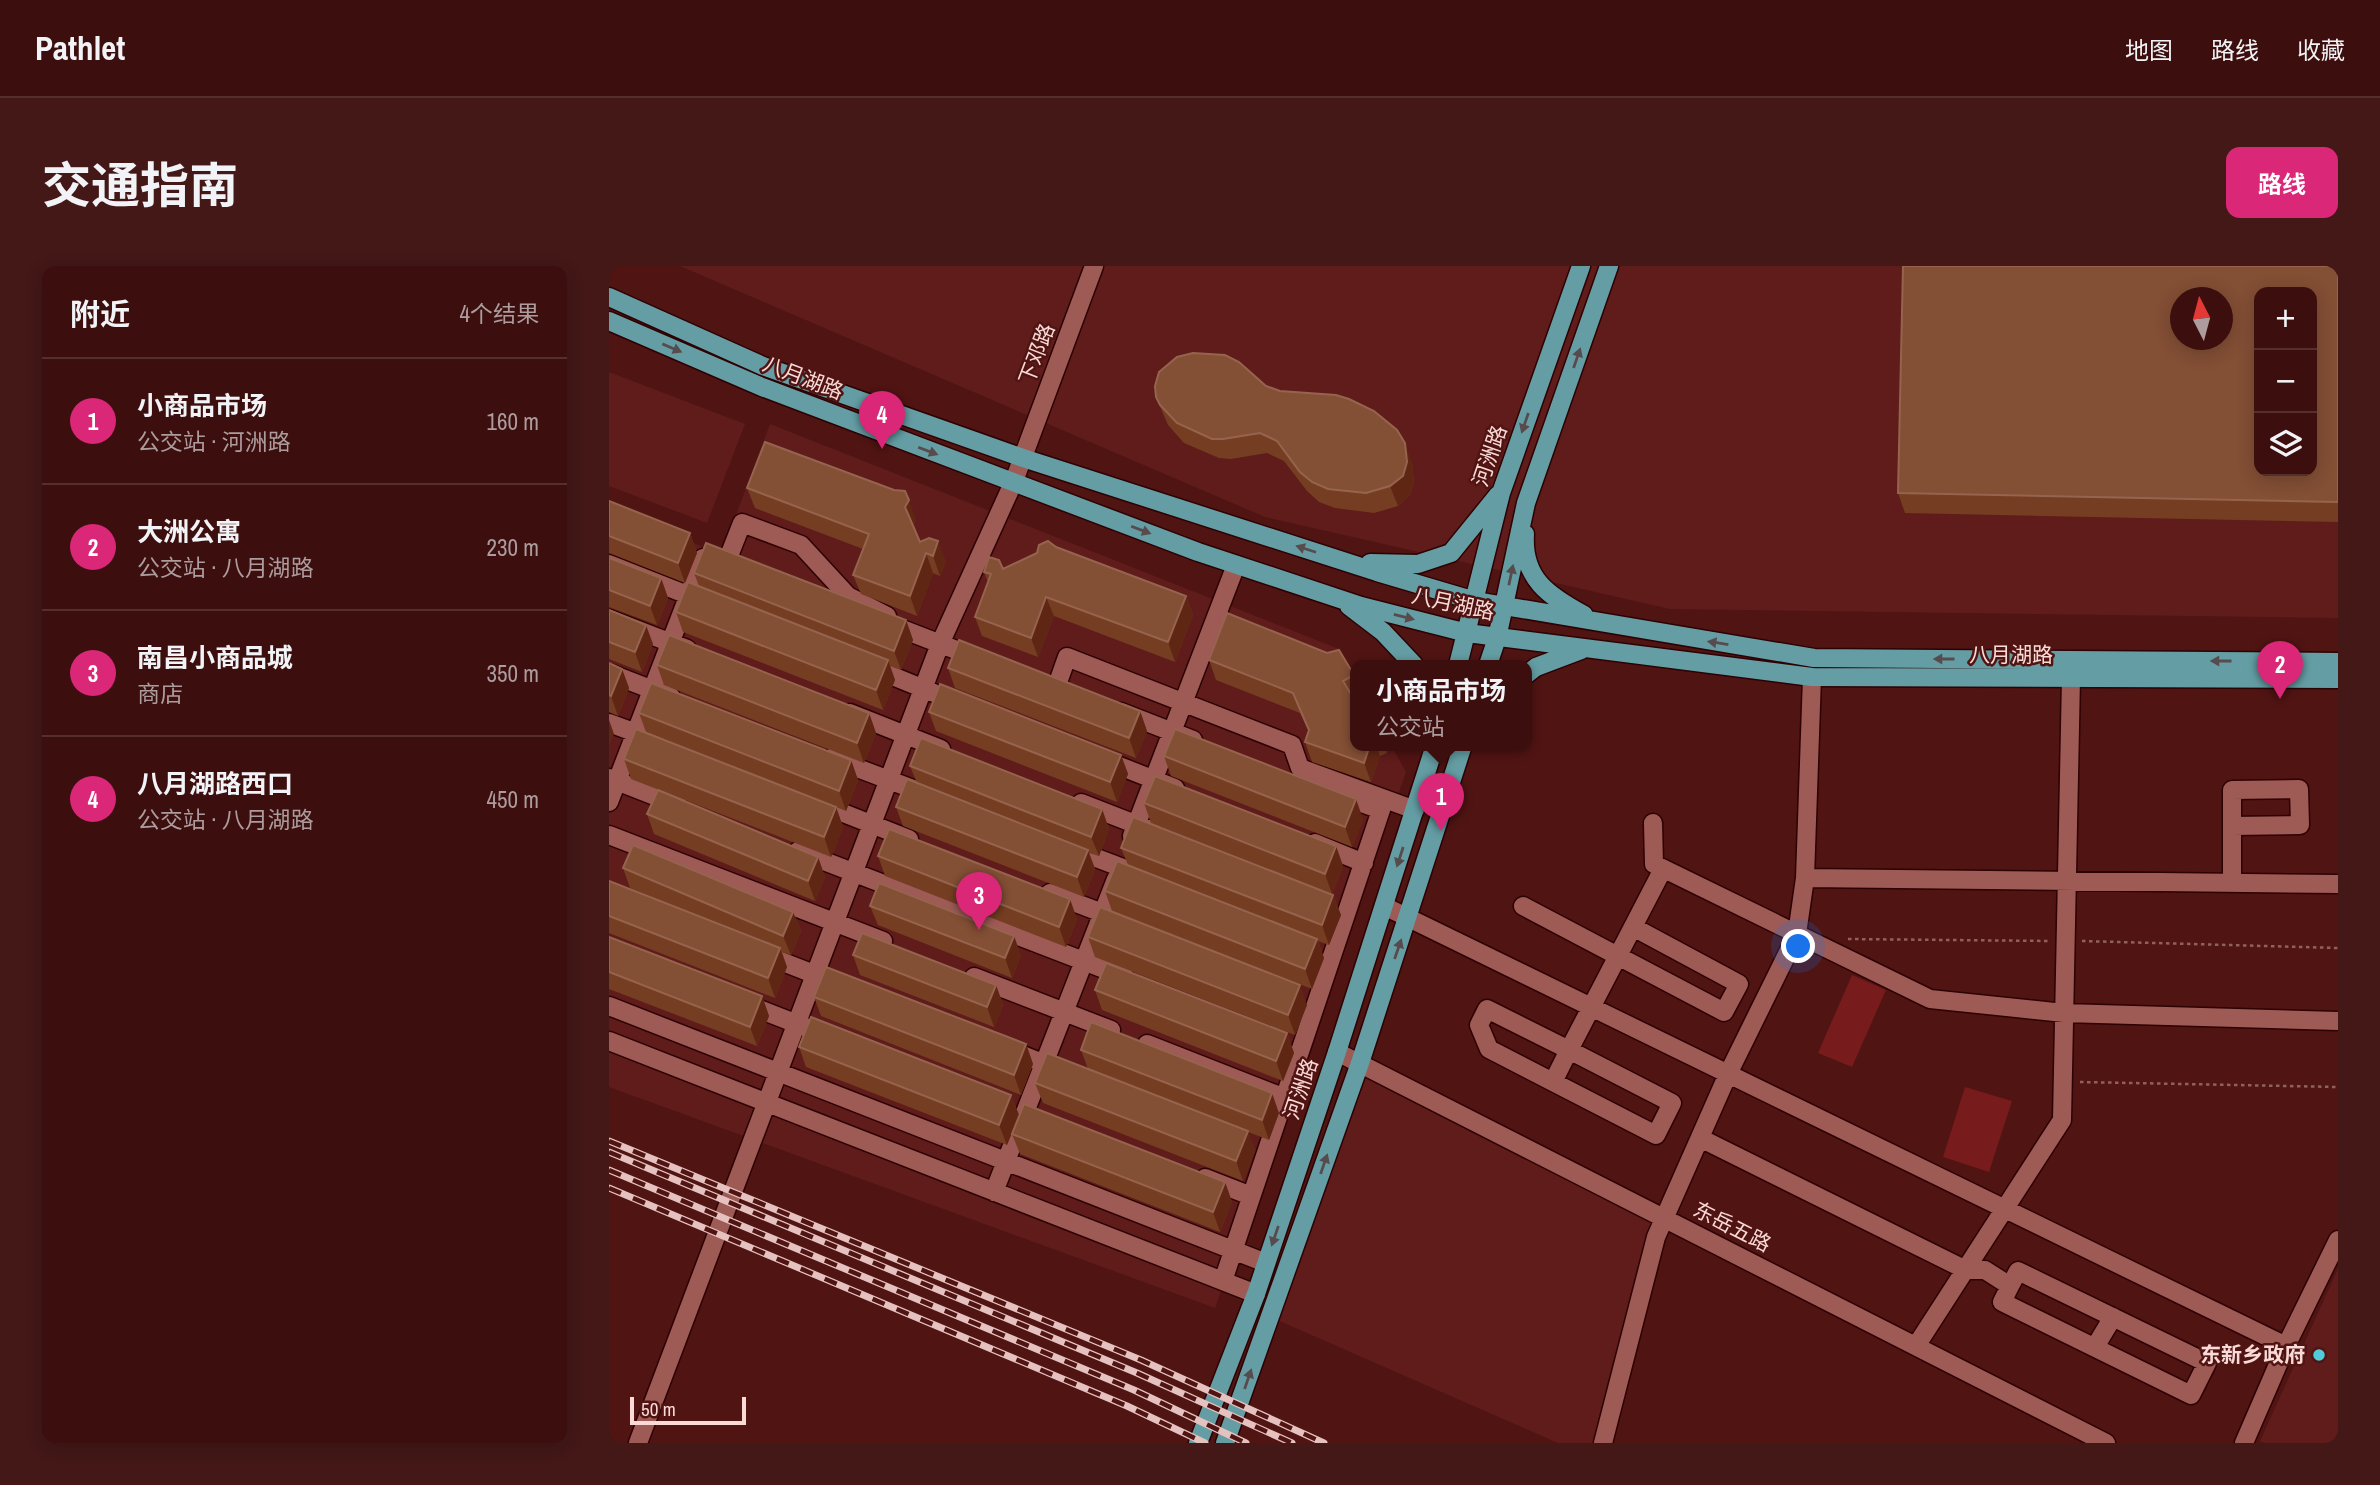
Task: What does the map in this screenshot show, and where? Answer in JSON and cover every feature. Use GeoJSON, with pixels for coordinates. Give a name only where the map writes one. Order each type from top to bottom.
{"type":"FeatureCollection","features":[{"type":"Feature","properties":{"kind":"main road","name":"河洲路"},"geometry":{"type":"LineString","coordinates":[[1459,660],[1501,493],[1581,266]]}},
{"type":"Feature","properties":{"kind":"main road"},"geometry":{"type":"LineString","coordinates":[[1490,660],[1526,503],[1609,266]]}},
{"type":"Feature","properties":{"kind":"main road","name":"八月湖路"},"geometry":{"type":"LineString","coordinates":[[609,297],[763,366],[1023,458],[1475,601],[1814,658],[2338,662]]}},
{"type":"Feature","properties":{"kind":"main road","name":"八月湖路"},"geometry":{"type":"LineString","coordinates":[[609,321],[762,387],[1236,565],[1341,600],[1467,633],[1812,677],[2338,679]]}},
{"type":"Feature","properties":{"kind":"main road"},"geometry":{"type":"LineString","coordinates":[[1345,562],[1418,565],[1451,553],[1501,493]]}},
{"type":"Feature","properties":{"kind":"main road"},"geometry":{"type":"LineString","coordinates":[[1526,503],[1524,546],[1536,581],[1554,598],[1600,623]]}},
{"type":"Feature","properties":{"kind":"main road"},"geometry":{"type":"LineString","coordinates":[[1341,600],[1383,632],[1409,660]]}},
{"type":"Feature","properties":{"kind":"main road"},"geometry":{"type":"LineString","coordinates":[[1532,670],[1584,649]]}},
{"type":"Feature","properties":{"kind":"main road","name":"河洲路"},"geometry":{"type":"LineString","coordinates":[[1198,1443],[1266,1263],[1337,1052],[1432,751]]}},
{"type":"Feature","properties":{"kind":"main road"},"geometry":{"type":"LineString","coordinates":[[1226,1443],[1360,1063],[1462,751]]}},
{"type":"Feature","properties":{"kind":"street","name":"下邓路"},"geometry":{"type":"LineString","coordinates":[[638,1443],[940,644],[1014,481],[1094,266]]}},
{"type":"Feature","properties":{"kind":"street"},"geometry":{"type":"LineString","coordinates":[[609,802],[613,780],[636,733],[689,596],[700,550],[734,563],[742,523],[801,545],[849,596],[940,644]]}},
{"type":"Feature","properties":{"kind":"street"},"geometry":{"type":"LineString","coordinates":[[609,564],[713,605]]}},
{"type":"Feature","properties":{"kind":"street"},"geometry":{"type":"LineString","coordinates":[[994,1192],[1236,565]]}},
{"type":"Feature","properties":{"kind":"street"},"geometry":{"type":"LineString","coordinates":[[828,600],[992,663]]}},
{"type":"Feature","properties":{"kind":"street"},"geometry":{"type":"LineString","coordinates":[[609,619],[708,657]]}},
{"type":"Feature","properties":{"kind":"street"},"geometry":{"type":"LineString","coordinates":[[1056,688],[1067,657],[1292,745],[1300,768],[1415,810]]}},
{"type":"Feature","properties":{"kind":"street"},"geometry":{"type":"LineString","coordinates":[[862,664],[949,698]]}},
{"type":"Feature","properties":{"kind":"street"},"geometry":{"type":"LineString","coordinates":[[609,673],[690,704]]}},
{"type":"Feature","properties":{"kind":"street"},"geometry":{"type":"LineString","coordinates":[[1604,1443],[1656,1237],[1728,1074],[1797,934],[1805,878],[1812,677]]}},
{"type":"Feature","properties":{"kind":"street"},"geometry":{"type":"LineString","coordinates":[[1916,1346],[2062,1121],[2071,678]]}},
{"type":"Feature","properties":{"kind":"street"},"geometry":{"type":"LineString","coordinates":[[831,706],[957,755]]}},
{"type":"Feature","properties":{"kind":"street"},"geometry":{"type":"LineString","coordinates":[[1108,707],[1210,746]]}},
{"type":"Feature","properties":{"kind":"street"},"geometry":{"type":"LineString","coordinates":[[609,723],[673,747]]}},
{"type":"Feature","properties":{"kind":"street"},"geometry":{"type":"LineString","coordinates":[[1077,749],[1191,794]]}},
{"type":"Feature","properties":{"kind":"street"},"geometry":{"type":"LineString","coordinates":[[814,751],[940,799]]}},
{"type":"Feature","properties":{"kind":"street"},"geometry":{"type":"LineString","coordinates":[[1223,1281],[1251,1196],[1261,1148],[1285,1098],[1296,1043],[1312,994],[1342,906],[1364,863],[1381,810],[1285,774]]}},
{"type":"Feature","properties":{"kind":"street"},"geometry":{"type":"LineString","coordinates":[[613,780],[692,810]]}},
{"type":"Feature","properties":{"kind":"street"},"geometry":{"type":"LineString","coordinates":[[797,795],[923,844]]}},
{"type":"Feature","properties":{"kind":"street"},"geometry":{"type":"LineString","coordinates":[[1060,795],[1174,840]]}},
{"type":"Feature","properties":{"kind":"street"},"geometry":{"type":"LineString","coordinates":[[1653,823],[1654,864],[1930,999],[2064,1013],[2338,1021]]}},
{"type":"Feature","properties":{"kind":"street"},"geometry":{"type":"LineString","coordinates":[[2232,825],[2232,883]]}},
{"type":"Feature","properties":{"kind":"street"},"geometry":{"type":"LineString","coordinates":[[609,835],[899,947]]}},
{"type":"Feature","properties":{"kind":"street"},"geometry":{"type":"LineString","coordinates":[[1302,838],[1364,863]]}},
{"type":"Feature","properties":{"kind":"street"},"geometry":{"type":"LineString","coordinates":[[1056,843],[1158,882]]}},
{"type":"Feature","properties":{"kind":"street"},"geometry":{"type":"LineString","coordinates":[[779,844],[1135,981]]}},
{"type":"Feature","properties":{"kind":"street"},"geometry":{"type":"LineString","coordinates":[[1553,1082],[1663,869]]}},
{"type":"Feature","properties":{"kind":"street"},"geometry":{"type":"LineString","coordinates":[[1805,878],[2338,884]]}},
{"type":"Feature","properties":{"kind":"street"},"geometry":{"type":"LineString","coordinates":[[1039,888],[1128,923]]}},
{"type":"Feature","properties":{"kind":"street"},"geometry":{"type":"LineString","coordinates":[[1384,906],[2286,1346]]}},
{"type":"Feature","properties":{"kind":"street"},"geometry":{"type":"LineString","coordinates":[[1523,906],[1724,1012],[1739,984],[1633,928]]}},
{"type":"Feature","properties":{"kind":"street"},"geometry":{"type":"LineString","coordinates":[[751,949],[841,984]]}},
{"type":"Feature","properties":{"kind":"street"},"geometry":{"type":"LineString","coordinates":[[963,972],[1285,1098]]}},
{"type":"Feature","properties":{"kind":"street"},"geometry":{"type":"LineString","coordinates":[[734,1000],[822,1033]]}},
{"type":"Feature","properties":{"kind":"street"},"geometry":{"type":"LineString","coordinates":[[609,1006],[1266,1263]]}},
{"type":"Feature","properties":{"kind":"street"},"geometry":{"type":"LineString","coordinates":[[1487,1009],[1569,1050],[1672,1103],[1656,1135],[1489,1049],[1479,1025],[1487,1009]]}},
{"type":"Feature","properties":{"kind":"street"},"geometry":{"type":"LineString","coordinates":[[609,1041],[1255,1294]]}},
{"type":"Feature","properties":{"kind":"street"},"geometry":{"type":"LineString","coordinates":[[994,1044],[1082,1078]]}},
{"type":"Feature","properties":{"kind":"street","name":"东岳五路"},"geometry":{"type":"LineString","coordinates":[[1337,1052],[2106,1443]]}},
{"type":"Feature","properties":{"kind":"street"},"geometry":{"type":"LineString","coordinates":[[1700,1138],[1966,1270],[1985,1270],[2010,1286]]}},
{"type":"Feature","properties":{"kind":"street"},"geometry":{"type":"LineString","coordinates":[[1189,1172],[1251,1196]]}},
{"type":"Feature","properties":{"kind":"street"},"geometry":{"type":"LineString","coordinates":[[2244,1443],[2286,1346],[2338,1240]]}},
{"type":"Feature","properties":{"kind":"street"},"geometry":{"type":"LineString","coordinates":[[2018,1271],[2113,1317],[2207,1363],[2191,1395],[2002,1302],[2018,1271]]}},
{"type":"Feature","properties":{"kind":"street"},"geometry":{"type":"LineString","coordinates":[[2095,1347],[2113,1317]]}},
{"type":"Feature","properties":{"kind":"path"},"geometry":{"type":"LineString","coordinates":[[2063,1082],[2338,1087]]}},
{"type":"Feature","properties":{"kind":"shaded area"},"geometry":{"type":"Polygon","coordinates":[[[680,266],[2338,266],[2338,618],[1670,609],[1265,517],[680,266]]]}},
{"type":"Feature","properties":{"kind":"shaded area"},"geometry":{"type":"Polygon","coordinates":[[[609,372],[745,424],[707,523],[609,486],[609,372]]]}},
{"type":"Feature","properties":{"kind":"shaded area"},"geometry":{"type":"Polygon","coordinates":[[[770,424],[1339,649],[1350,670],[1350,751],[1394,751],[1406,772],[1215,1308],[609,1087],[609,506],[721,555],[770,424]]]}},
{"type":"Feature","properties":{"kind":"shaded area"},"geometry":{"type":"Polygon","coordinates":[[[1852,975],[1886,990],[1852,1067],[1818,1053],[1852,975]]]}},
{"type":"Feature","properties":{"kind":"shaded area"},"geometry":{"type":"Polygon","coordinates":[[[1365,1076],[1653,1217],[1597,1443],[1558,1443],[1275,1319],[1365,1076]]]}},
{"type":"Feature","properties":{"kind":"shaded area"},"geometry":{"type":"Polygon","coordinates":[[[1965,1087],[2012,1101],[1989,1172],[1943,1157],[1965,1087]]]}},
{"type":"Feature","properties":{"kind":"shaded area","name":"东新乡政府"},"geometry":{"type":"Polygon","coordinates":[[[2338,1269],[2338,1443],[2260,1441],[2338,1269]]]}},
{"type":"Feature","properties":{"kind":"building"},"geometry":{"type":"Polygon","coordinates":[[[1903,266],[2338,266],[2338,502],[1898,493],[1903,266]]]}},
{"type":"Feature","properties":{"kind":"building"},"geometry":{"type":"Polygon","coordinates":[[[1193,353],[1225,355],[1239,362],[1266,386],[1280,391],[1336,395],[1374,411],[1397,430],[1405,443],[1407,462],[1403,476],[1390,486],[1366,493],[1328,489],[1312,482],[1300,472],[1277,441],[1260,433],[1212,439],[1177,423],[1160,405],[1155,386],[1159,372],[1177,357],[1193,353]]]}},
{"type":"Feature","properties":{"kind":"building"},"geometry":{"type":"Polygon","coordinates":[[[765,442],[894,490],[905,491],[909,500],[905,507],[920,542],[929,538],[938,541],[933,556],[926,553],[910,596],[853,575],[869,534],[747,488],[765,442]]]}},
{"type":"Feature","properties":{"kind":"building"},"geometry":{"type":"Polygon","coordinates":[[[609,501],[690,533],[678,563],[609,536],[609,501]]]}},
{"type":"Feature","properties":{"kind":"building"},"geometry":{"type":"Polygon","coordinates":[[[1048,541],[1056,547],[1186,596],[1168,642],[1046,597],[1031,638],[975,617],[991,574],[984,572],[989,557],[999,560],[1003,569],[1037,553],[1039,545],[1048,541]]]}},
{"type":"Feature","properties":{"kind":"building"},"geometry":{"type":"Polygon","coordinates":[[[706,543],[906,620],[894,651],[694,573],[706,543]]]}},
{"type":"Feature","properties":{"kind":"building"},"geometry":{"type":"Polygon","coordinates":[[[609,558],[661,578],[650,606],[609,590],[609,558]]]}},
{"type":"Feature","properties":{"kind":"building"},"geometry":{"type":"Polygon","coordinates":[[[688,582],[888,660],[876,690],[676,612],[688,582]]]}},
{"type":"Feature","properties":{"kind":"building"},"geometry":{"type":"Polygon","coordinates":[[[609,610],[646,625],[635,652],[609,642],[609,610]]]}},
{"type":"Feature","properties":{"kind":"building"},"geometry":{"type":"Polygon","coordinates":[[[1227,613],[1327,653],[1339,650],[1350,668],[1350,677],[1343,681],[1350,693],[1350,751],[1368,751],[1364,763],[1305,742],[1309,730],[1293,693],[1209,660],[1227,613]]]}},
{"type":"Feature","properties":{"kind":"building"},"geometry":{"type":"Polygon","coordinates":[[[669,635],[869,713],[857,743],[657,665],[669,635]]]}},
{"type":"Feature","properties":{"kind":"building"},"geometry":{"type":"Polygon","coordinates":[[[959,640],[1140,711],[1129,738],[948,668],[959,640]]]}},
{"type":"Feature","properties":{"kind":"building"},"geometry":{"type":"Polygon","coordinates":[[[609,663],[622,669],[611,696],[609,695],[609,663]]]}},
{"type":"Feature","properties":{"kind":"building"},"geometry":{"type":"Polygon","coordinates":[[[651,683],[851,760],[839,791],[639,713],[651,683]]]}},
{"type":"Feature","properties":{"kind":"building"},"geometry":{"type":"Polygon","coordinates":[[[940,684],[1121,755],[1110,782],[929,712],[940,684]]]}},
{"type":"Feature","properties":{"kind":"building"},"geometry":{"type":"Polygon","coordinates":[[[636,729],[836,807],[824,837],[624,759],[636,729]]]}},
{"type":"Feature","properties":{"kind":"building"},"geometry":{"type":"Polygon","coordinates":[[[1175,729],[1356,799],[1345,827],[1164,756],[1175,729]]]}},
{"type":"Feature","properties":{"kind":"building"},"geometry":{"type":"Polygon","coordinates":[[[921,738],[1102,809],[1091,837],[910,766],[921,738]]]}},
{"type":"Feature","properties":{"kind":"building"},"geometry":{"type":"Polygon","coordinates":[[[1155,776],[1336,846],[1325,874],[1144,803],[1155,776]]]}},
{"type":"Feature","properties":{"kind":"building"},"geometry":{"type":"Polygon","coordinates":[[[907,779],[1088,850],[1077,877],[896,807],[907,779]]]}},
{"type":"Feature","properties":{"kind":"building"},"geometry":{"type":"Polygon","coordinates":[[[658,790],[818,857],[808,881],[647,814],[658,790]]]}},
{"type":"Feature","properties":{"kind":"building"},"geometry":{"type":"Polygon","coordinates":[[[1133,817],[1333,895],[1322,925],[1121,848],[1133,817]]]}},
{"type":"Feature","properties":{"kind":"building"},"geometry":{"type":"Polygon","coordinates":[[[889,829],[1070,899],[1059,927],[878,856],[889,829]]]}},
{"type":"Feature","properties":{"kind":"building"},"geometry":{"type":"Polygon","coordinates":[[[633,845],[793,912],[783,936],[623,868],[633,845]]]}},
{"type":"Feature","properties":{"kind":"building"},"geometry":{"type":"Polygon","coordinates":[[[1117,861],[1317,939],[1305,969],[1105,891],[1117,861]]]}},
{"type":"Feature","properties":{"kind":"building"},"geometry":{"type":"Polygon","coordinates":[[[609,881],[780,948],[768,978],[609,916],[609,881]]]}},
{"type":"Feature","properties":{"kind":"building"},"geometry":{"type":"Polygon","coordinates":[[[879,883],[1014,936],[1005,958],[870,906],[879,883]]]}},
{"type":"Feature","properties":{"kind":"building"},"geometry":{"type":"Polygon","coordinates":[[[1100,907],[1300,985],[1288,1015],[1088,937],[1100,907]]]}},
{"type":"Feature","properties":{"kind":"building"},"geometry":{"type":"Polygon","coordinates":[[[862,933],[996,985],[987,1007],[853,955],[862,933]]]}},
{"type":"Feature","properties":{"kind":"building"},"geometry":{"type":"Polygon","coordinates":[[[609,937],[762,996],[750,1027],[609,972],[609,937]]]}},
{"type":"Feature","properties":{"kind":"building"},"geometry":{"type":"Polygon","coordinates":[[[1106,963],[1287,1033],[1276,1061],[1095,990],[1106,963]]]}},
{"type":"Feature","properties":{"kind":"building"},"geometry":{"type":"Polygon","coordinates":[[[826,967],[1026,1044],[1014,1075],[814,997],[826,967]]]}},
{"type":"Feature","properties":{"kind":"building"},"geometry":{"type":"Polygon","coordinates":[[[811,1017],[1011,1095],[999,1125],[799,1047],[811,1017]]]}},
{"type":"Feature","properties":{"kind":"building"},"geometry":{"type":"Polygon","coordinates":[[[1091,1022],[1272,1093],[1262,1120],[1081,1050],[1091,1022]]]}},
{"type":"Feature","properties":{"kind":"building"},"geometry":{"type":"Polygon","coordinates":[[[1047,1053],[1248,1131],[1236,1161],[1035,1083],[1047,1053]]]}},
{"type":"Feature","properties":{"kind":"building"},"geometry":{"type":"Polygon","coordinates":[[[1024,1104],[1225,1182],[1213,1212],[1012,1134],[1024,1104]]]}},
{"type":"Feature","properties":{"kind":"railway"},"geometry":{"type":"LineString","coordinates":[[609,1141],[1141,1360],[1324,1443]]}},
{"type":"Feature","properties":{"kind":"railway"},"geometry":{"type":"LineString","coordinates":[[609,1152],[1137,1373],[1292,1443]]}},
{"type":"Feature","properties":{"kind":"railway"},"geometry":{"type":"LineString","coordinates":[[609,1170],[1134,1390],[1246,1443]]}},
{"type":"Feature","properties":{"kind":"railway"},"geometry":{"type":"LineString","coordinates":[[609,1188],[1127,1406],[1205,1443]]}},
{"type":"Feature","properties":{"kind":"place","name":"八月湖路西口"},"geometry":{"type":"Point","coordinates":[882,449]}},
{"type":"Feature","properties":{"kind":"place","name":"大洲公寓"},"geometry":{"type":"Point","coordinates":[2280,699]}},
{"type":"Feature","properties":{"kind":"place","name":"小商品市场"},"geometry":{"type":"Point","coordinates":[1441,831]}},
{"type":"Feature","properties":{"kind":"place","name":"南昌小商品城"},"geometry":{"type":"Point","coordinates":[979,930]}},
{"type":"Feature","properties":{"kind":"place","name":"东新乡政府"},"geometry":{"type":"Point","coordinates":[2319,1355]}}]}
